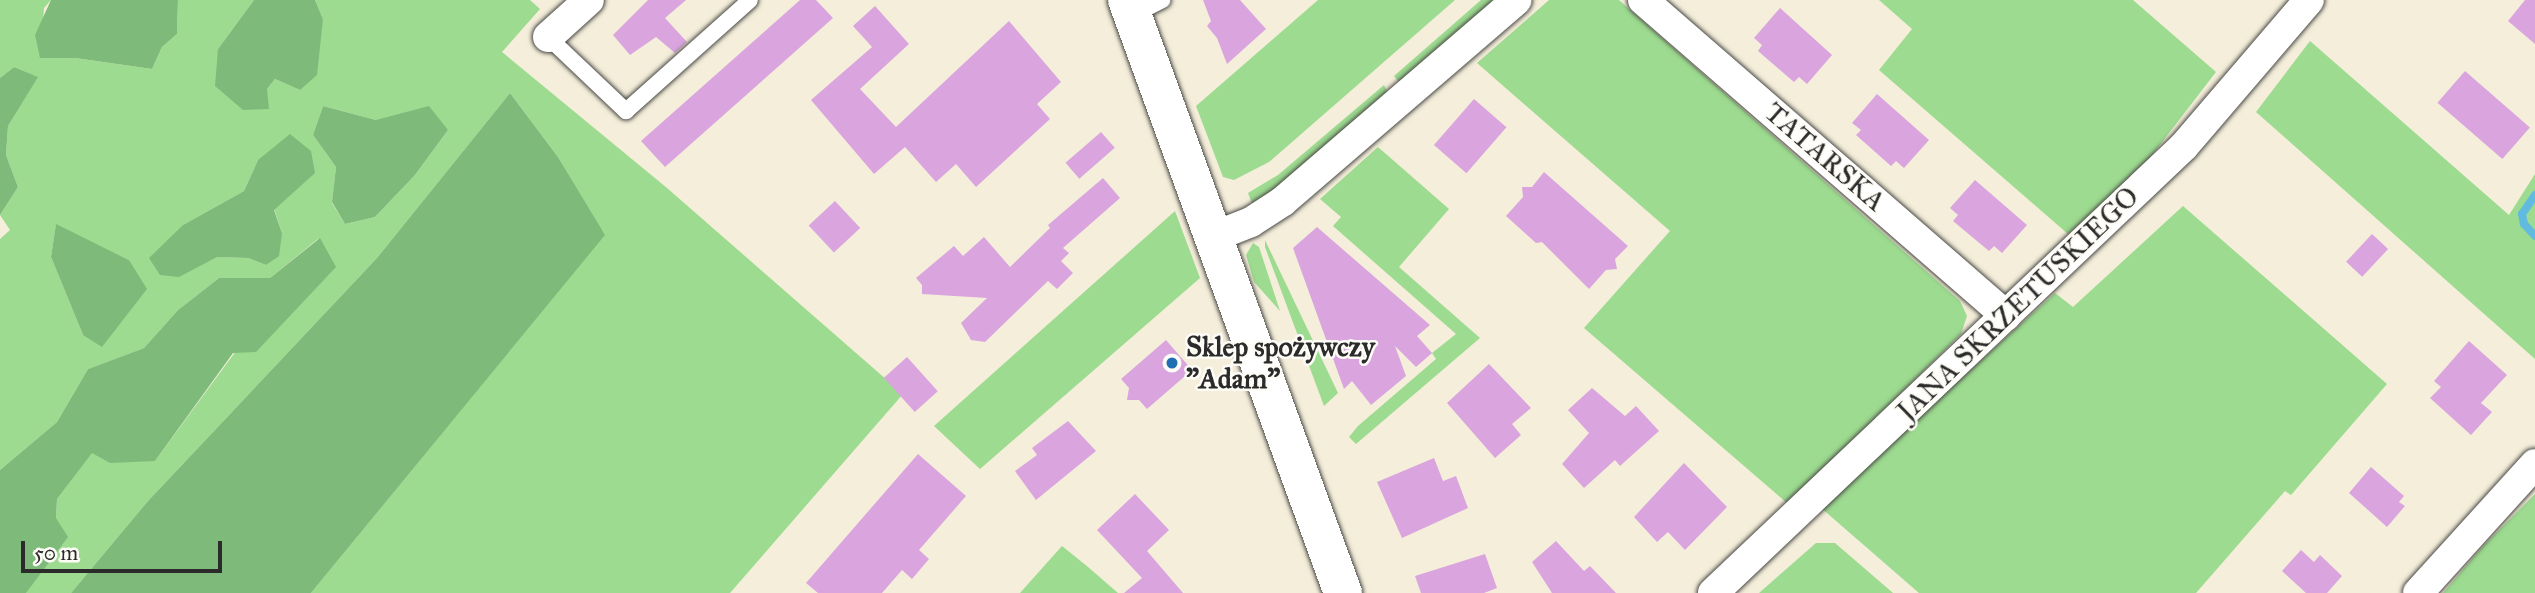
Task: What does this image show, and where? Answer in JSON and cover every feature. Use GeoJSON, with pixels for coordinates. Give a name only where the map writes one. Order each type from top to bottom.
{"type":"FeatureCollection","features":[{"type":"Feature","properties":{"kind":"street"},"geometry":{"type":"LineString","coordinates":[[548,37],[589,0]]}},
{"type":"Feature","properties":{"kind":"street"},"geometry":{"type":"LineString","coordinates":[[1213,237],[1251,222],[1283,201],[1517,0]]}},
{"type":"Feature","properties":{"kind":"street","name":"TATARSKA"},"geometry":{"type":"LineString","coordinates":[[1643,0],[2006,315]]}},
{"type":"Feature","properties":{"kind":"street","name":"JANA SKRZETUSKIEGO"},"geometry":{"type":"LineString","coordinates":[[1713,593],[2184,146],[2309,0]]}},
{"type":"Feature","properties":{"kind":"street"},"geometry":{"type":"LineString","coordinates":[[1141,5],[1213,237],[1343,593]]}},
{"type":"Feature","properties":{"kind":"street"},"geometry":{"type":"LineString","coordinates":[[2418,593],[2535,464]]}},
{"type":"Feature","properties":{"kind":"lane"},"geometry":{"type":"LineString","coordinates":[[548,37],[626,111],[750,0]]}},
{"type":"Feature","properties":{"kind":"green space"},"geometry":{"type":"Polygon","coordinates":[[[0,0],[51,0],[44,8],[40,58],[75,58],[152,69],[162,47],[177,34],[178,0],[254,0],[218,49],[267,89],[275,79],[300,90],[323,19],[315,0],[530,0],[540,9],[502,52],[667,188],[903,394],[730,593],[311,593],[604,235],[558,157],[510,93],[377,258],[148,501],[71,593],[26,593],[56,518],[57,499],[92,452],[155,461],[319,238],[270,278],[219,278],[178,310],[144,348],[88,369],[57,422],[0,470],[0,239],[10,230],[0,215],[18,187],[6,155],[8,126],[37,77],[14,67],[0,78],[0,0]],[[323,106],[313,135],[336,167],[332,203],[345,224],[375,217],[415,175],[448,130],[376,120],[323,106]],[[258,160],[244,191],[183,225],[217,257],[248,258],[266,265],[282,233],[258,160]],[[56,225],[51,257],[83,335],[129,260],[56,225]]]}},
{"type":"Feature","properties":{"kind":"green space"},"geometry":{"type":"Polygon","coordinates":[[[51,0],[178,0],[177,34],[162,47],[152,69],[75,58],[40,58],[35,35],[51,0]]]}},
{"type":"Feature","properties":{"kind":"green space"},"geometry":{"type":"Polygon","coordinates":[[[254,0],[315,0],[323,19],[317,75],[300,90],[275,79],[267,89],[269,109],[243,110],[215,86],[218,49],[254,0]]]}},
{"type":"Feature","properties":{"kind":"green space"},"geometry":{"type":"Polygon","coordinates":[[[1318,0],[1455,0],[1269,162],[1234,180],[1223,177],[1196,106],[1318,0]]]}},
{"type":"Feature","properties":{"kind":"green space"},"geometry":{"type":"Polygon","coordinates":[[[1481,0],[1498,0],[1404,82],[1398,81],[1394,76],[1481,0]]]}},
{"type":"Feature","properties":{"kind":"green space"},"geometry":{"type":"Polygon","coordinates":[[[1549,0],[1619,0],[1960,301],[1967,316],[1961,334],[1788,504],[1584,328],[1670,231],[1477,63],[1549,0]]]}},
{"type":"Feature","properties":{"kind":"green space"},"geometry":{"type":"Polygon","coordinates":[[[1879,0],[2133,0],[2216,72],[2139,172],[2068,234],[1879,70],[1912,29],[1879,0]]]}},
{"type":"Feature","properties":{"kind":"green space"},"geometry":{"type":"Polygon","coordinates":[[[2310,41],[2509,215],[2535,174],[2535,359],[2256,112],[2310,41]]]}},
{"type":"Feature","properties":{"kind":"green space"},"geometry":{"type":"Polygon","coordinates":[[[14,67],[38,77],[8,126],[6,155],[18,187],[0,215],[0,78],[14,67]]]}},
{"type":"Feature","properties":{"kind":"green space"},"geometry":{"type":"Polygon","coordinates":[[[1384,85],[1389,95],[1284,186],[1253,206],[1248,193],[1278,175],[1384,85]]]}},
{"type":"Feature","properties":{"kind":"green space"},"geometry":{"type":"Polygon","coordinates":[[[510,93],[558,157],[605,235],[311,593],[71,593],[148,501],[377,258],[510,93]]]}},
{"type":"Feature","properties":{"kind":"green space"},"geometry":{"type":"Polygon","coordinates":[[[323,106],[376,120],[429,106],[448,130],[415,175],[375,217],[345,224],[332,202],[336,167],[313,135],[323,106]]]}},
{"type":"Feature","properties":{"kind":"green space"},"geometry":{"type":"Polygon","coordinates":[[[290,134],[311,151],[315,173],[274,210],[282,233],[279,256],[266,265],[248,258],[217,257],[179,277],[160,275],[149,258],[183,225],[244,191],[258,160],[290,134]]]}},
{"type":"Feature","properties":{"kind":"green space"},"geometry":{"type":"Polygon","coordinates":[[[1378,147],[1449,209],[1399,267],[1480,338],[1356,444],[1349,437],[1358,426],[1436,359],[1432,353],[1456,334],[1333,226],[1341,217],[1320,199],[1378,147]]]}},
{"type":"Feature","properties":{"kind":"green space"},"geometry":{"type":"Polygon","coordinates":[[[2183,206],[2387,384],[2291,495],[2285,491],[2196,593],[1919,593],[1820,507],[2055,293],[2073,307],[2183,206]]]}},
{"type":"Feature","properties":{"kind":"green space"},"geometry":{"type":"Polygon","coordinates":[[[1175,211],[1200,278],[980,469],[934,426],[1175,211]]]}},
{"type":"Feature","properties":{"kind":"green space"},"geometry":{"type":"Polygon","coordinates":[[[56,224],[129,260],[147,289],[102,347],[83,335],[51,257],[56,224]]]}},
{"type":"Feature","properties":{"kind":"green space"},"geometry":{"type":"Polygon","coordinates":[[[320,238],[336,267],[256,352],[233,353],[155,461],[110,463],[92,453],[57,499],[56,518],[68,537],[26,593],[0,593],[0,470],[57,422],[88,369],[144,348],[178,310],[219,278],[270,278],[320,238]]]}},
{"type":"Feature","properties":{"kind":"green space"},"geometry":{"type":"Polygon","coordinates":[[[1265,240],[1338,393],[1324,406],[1265,247],[1265,240]]]}},
{"type":"Feature","properties":{"kind":"green space"},"geometry":{"type":"Polygon","coordinates":[[[1253,243],[1259,247],[1280,311],[1254,282],[1246,255],[1253,243]]]}},
{"type":"Feature","properties":{"kind":"green space"},"geometry":{"type":"Polygon","coordinates":[[[2535,494],[2535,593],[2443,593],[2484,545],[2535,494]]]}},
{"type":"Feature","properties":{"kind":"green space"},"geometry":{"type":"Polygon","coordinates":[[[1816,543],[1835,543],[1893,593],[1759,593],[1816,543]]]}},
{"type":"Feature","properties":{"kind":"green space"},"geometry":{"type":"Polygon","coordinates":[[[1062,546],[1088,567],[1118,593],[1020,593],[1062,546]]]}},
{"type":"Feature","properties":{"kind":"building"},"geometry":{"type":"Polygon","coordinates":[[[648,0],[686,0],[665,18],[687,42],[675,53],[656,37],[630,55],[613,35],[648,0]]]}},
{"type":"Feature","properties":{"kind":"building"},"geometry":{"type":"Polygon","coordinates":[[[800,0],[816,0],[833,18],[665,167],[641,141],[800,0]]]}},
{"type":"Feature","properties":{"kind":"building"},"geometry":{"type":"Polygon","coordinates":[[[1203,0],[1240,0],[1266,29],[1227,64],[1217,38],[1207,26],[1211,21],[1203,0]]]}},
{"type":"Feature","properties":{"kind":"building"},"geometry":{"type":"Polygon","coordinates":[[[2525,0],[2535,0],[2535,44],[2508,21],[2525,0]]]}},
{"type":"Feature","properties":{"kind":"building"},"geometry":{"type":"Polygon","coordinates":[[[875,6],[909,44],[860,89],[896,127],[1009,21],[1061,82],[1037,104],[1050,119],[976,187],[956,164],[936,182],[905,147],[874,174],[811,100],[872,47],[853,26],[875,6]]]}},
{"type":"Feature","properties":{"kind":"building"},"geometry":{"type":"Polygon","coordinates":[[[1780,8],[1832,55],[1807,84],[1799,77],[1794,82],[1758,51],[1762,45],[1754,38],[1780,8]]]}},
{"type":"Feature","properties":{"kind":"building"},"geometry":{"type":"Polygon","coordinates":[[[2465,71],[2530,127],[2502,159],[2437,103],[2465,71]]]}},
{"type":"Feature","properties":{"kind":"building"},"geometry":{"type":"Polygon","coordinates":[[[1877,94],[1929,140],[1904,168],[1896,161],[1891,166],[1856,135],[1861,130],[1852,123],[1877,94]]]}},
{"type":"Feature","properties":{"kind":"building"},"geometry":{"type":"Polygon","coordinates":[[[1474,99],[1506,127],[1466,173],[1434,145],[1474,99]]]}},
{"type":"Feature","properties":{"kind":"building"},"geometry":{"type":"Polygon","coordinates":[[[1101,132],[1115,148],[1079,179],[1066,163],[1101,132]]]}},
{"type":"Feature","properties":{"kind":"building"},"geometry":{"type":"Polygon","coordinates":[[[1544,172],[1628,246],[1615,259],[1617,269],[1606,270],[1589,289],[1542,242],[1536,243],[1506,216],[1523,197],[1522,187],[1532,187],[1544,172]]]}},
{"type":"Feature","properties":{"kind":"building"},"geometry":{"type":"Polygon","coordinates":[[[1103,178],[1120,198],[1063,248],[1069,253],[1061,261],[1073,273],[1057,289],[1048,281],[985,342],[971,340],[961,323],[987,298],[922,294],[922,285],[916,278],[954,246],[963,256],[984,237],[1010,267],[1050,228],[1048,225],[1103,178]]]}},
{"type":"Feature","properties":{"kind":"building"},"geometry":{"type":"Polygon","coordinates":[[[1975,180],[2027,225],[2002,253],[1994,246],[1989,251],[1953,221],[1958,215],[1950,208],[1975,180]]]}},
{"type":"Feature","properties":{"kind":"building"},"geometry":{"type":"Polygon","coordinates":[[[835,201],[860,228],[834,253],[809,226],[835,201]]]}},
{"type":"Feature","properties":{"kind":"building"},"geometry":{"type":"Polygon","coordinates":[[[1317,227],[1430,325],[1417,336],[1432,353],[1416,367],[1395,346],[1406,376],[1371,405],[1352,381],[1344,389],[1293,248],[1317,227]]]}},
{"type":"Feature","properties":{"kind":"building"},"geometry":{"type":"Polygon","coordinates":[[[2372,234],[2388,249],[2362,277],[2346,262],[2372,234]]]}},
{"type":"Feature","properties":{"kind":"building"},"geometry":{"type":"Polygon","coordinates":[[[1166,340],[1192,370],[1147,409],[1139,400],[1127,400],[1129,388],[1121,379],[1166,340]]]}},
{"type":"Feature","properties":{"kind":"building"},"geometry":{"type":"Polygon","coordinates":[[[2469,341],[2507,375],[2481,403],[2492,412],[2471,435],[2430,398],[2441,387],[2434,381],[2469,341]]]}},
{"type":"Feature","properties":{"kind":"building"},"geometry":{"type":"Polygon","coordinates":[[[907,357],[938,391],[915,412],[884,378],[907,357]]]}},
{"type":"Feature","properties":{"kind":"building"},"geometry":{"type":"Polygon","coordinates":[[[1489,364],[1531,408],[1512,424],[1521,435],[1495,458],[1447,403],[1489,364]]]}},
{"type":"Feature","properties":{"kind":"building"},"geometry":{"type":"Polygon","coordinates":[[[1592,388],[1625,416],[1636,406],[1659,431],[1620,466],[1615,460],[1584,488],[1562,464],[1589,433],[1568,410],[1592,388]]]}},
{"type":"Feature","properties":{"kind":"building"},"geometry":{"type":"Polygon","coordinates":[[[1068,421],[1096,451],[1036,500],[1015,471],[1037,455],[1032,448],[1068,421]]]}},
{"type":"Feature","properties":{"kind":"building"},"geometry":{"type":"Polygon","coordinates":[[[918,454],[966,496],[919,550],[929,559],[912,579],[902,570],[882,593],[818,593],[806,583],[918,454]]]}},
{"type":"Feature","properties":{"kind":"building"},"geometry":{"type":"Polygon","coordinates":[[[1434,458],[1443,481],[1456,476],[1468,508],[1402,538],[1377,482],[1434,458]]]}},
{"type":"Feature","properties":{"kind":"building"},"geometry":{"type":"Polygon","coordinates":[[[1684,463],[1727,507],[1685,550],[1668,532],[1657,542],[1634,517],[1684,463]]]}},
{"type":"Feature","properties":{"kind":"building"},"geometry":{"type":"Polygon","coordinates":[[[2371,467],[2404,496],[2399,502],[2405,506],[2387,527],[2349,493],[2371,467]]]}},
{"type":"Feature","properties":{"kind":"building"},"geometry":{"type":"Polygon","coordinates":[[[1135,494],[1169,530],[1147,551],[1183,593],[1124,593],[1142,578],[1097,530],[1135,494]]]}},
{"type":"Feature","properties":{"kind":"building"},"geometry":{"type":"Polygon","coordinates":[[[1556,541],[1584,571],[1590,566],[1616,593],[1552,593],[1532,562],[1556,541]]]}},
{"type":"Feature","properties":{"kind":"building"},"geometry":{"type":"Polygon","coordinates":[[[2301,550],[2314,562],[2320,555],[2342,576],[2327,593],[2306,593],[2282,571],[2301,550]]]}},
{"type":"Feature","properties":{"kind":"building"},"geometry":{"type":"Polygon","coordinates":[[[1485,554],[1497,588],[1484,593],[1421,593],[1415,576],[1485,554]]]}},
{"type":"Feature","properties":{"kind":"waterway"},"geometry":{"type":"LineString","coordinates":[[2535,195],[2522,214],[2524,224],[2535,236]]}},
{"type":"Feature","properties":{"kind":"place","name":"Sklep spożywczy \"Adam\""},"geometry":{"type":"Point","coordinates":[1172,363]}}]}
